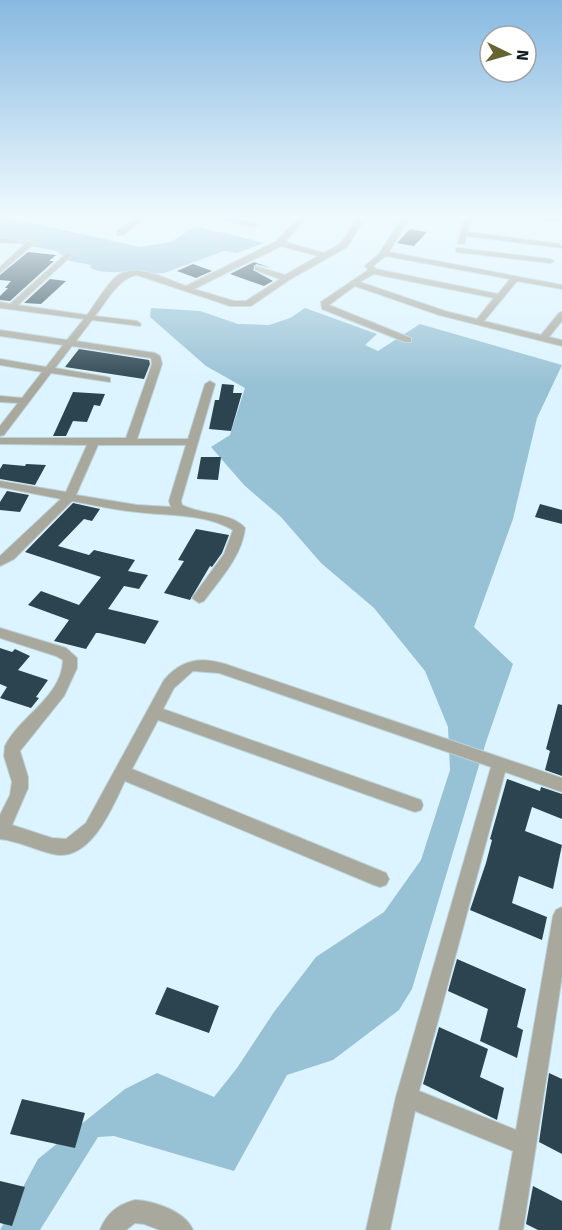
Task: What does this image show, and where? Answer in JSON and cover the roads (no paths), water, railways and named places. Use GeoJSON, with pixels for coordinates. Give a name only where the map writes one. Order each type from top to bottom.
{"type":"FeatureCollection","features":[{"type":"Feature","properties":{"kind":"street"},"geometry":{"type":"LineString","coordinates":[[4,307],[46,272]]}},
{"type":"Feature","properties":{"kind":"street"},"geometry":{"type":"LineString","coordinates":[[187,289],[221,272]]}},
{"type":"Feature","properties":{"kind":"street"},"geometry":{"type":"LineString","coordinates":[[270,272],[286,278]]}},
{"type":"Feature","properties":{"kind":"street"},"geometry":{"type":"LineString","coordinates":[[0,433],[120,278],[129,274],[147,276],[233,304],[248,304],[296,272]]}},
{"type":"Feature","properties":{"kind":"street"},"geometry":{"type":"LineString","coordinates":[[372,272],[328,300],[324,304],[325,307],[408,340]]}},
{"type":"Feature","properties":{"kind":"street"},"geometry":{"type":"LineString","coordinates":[[375,272],[501,297]]}},
{"type":"Feature","properties":{"kind":"street"},"geometry":{"type":"LineString","coordinates":[[487,272],[562,287]]}},
{"type":"Feature","properties":{"kind":"street"},"geometry":{"type":"LineString","coordinates":[[537,281],[544,272]]}},
{"type":"Feature","properties":{"kind":"street"},"geometry":{"type":"LineString","coordinates":[[479,322],[516,277]]}},
{"type":"Feature","properties":{"kind":"street"},"geometry":{"type":"LineString","coordinates":[[354,283],[442,313],[562,343]]}},
{"type":"Feature","properties":{"kind":"street"},"geometry":{"type":"LineString","coordinates":[[4,307],[137,324]]}},
{"type":"Feature","properties":{"kind":"street"},"geometry":{"type":"LineString","coordinates":[[543,338],[562,315]]}},
{"type":"Feature","properties":{"kind":"street"},"geometry":{"type":"LineString","coordinates":[[0,333],[144,353],[157,358],[157,364],[130,442]]}},
{"type":"Feature","properties":{"kind":"street"},"geometry":{"type":"LineString","coordinates":[[0,362],[107,380]]}},
{"type":"Feature","properties":{"kind":"street"},"geometry":{"type":"LineString","coordinates":[[183,511],[177,507],[175,501],[210,384]]}},
{"type":"Feature","properties":{"kind":"street"},"geometry":{"type":"LineString","coordinates":[[0,399],[26,400]]}},
{"type":"Feature","properties":{"kind":"street"},"geometry":{"type":"LineString","coordinates":[[0,441],[192,442]]}},
{"type":"Feature","properties":{"kind":"street"},"geometry":{"type":"LineString","coordinates":[[0,562],[10,556],[70,496],[94,442]]}},
{"type":"Feature","properties":{"kind":"street"},"geometry":{"type":"LineString","coordinates":[[0,484],[135,510],[183,511],[231,523],[239,528],[239,536],[231,553],[199,598]]}},
{"type":"Feature","properties":{"kind":"street"},"geometry":{"type":"LineString","coordinates":[[0,633],[61,652],[70,658],[72,667],[64,684],[14,746],[11,754],[20,774],[20,783],[18,793],[0,831],[13,831],[49,845],[64,848],[92,828],[169,684],[179,671],[190,665],[202,664],[220,668],[562,785]]}},
{"type":"Feature","properties":{"kind":"street"},"geometry":{"type":"LineString","coordinates":[[154,712],[415,805]]}},
{"type":"Feature","properties":{"kind":"street"},"geometry":{"type":"LineString","coordinates":[[378,1230],[407,1097],[500,763]]}},
{"type":"Feature","properties":{"kind":"street"},"geometry":{"type":"LineString","coordinates":[[122,772],[380,879]]}},
{"type":"Feature","properties":{"kind":"street"},"geometry":{"type":"LineString","coordinates":[[511,1230],[562,916]]}},
{"type":"Feature","properties":{"kind":"street"},"geometry":{"type":"LineString","coordinates":[[407,1097],[525,1145]]}},
{"type":"Feature","properties":{"kind":"street"},"geometry":{"type":"LineString","coordinates":[[112,1230],[115,1223],[125,1215],[150,1211],[181,1230]]}},
{"type":"Feature","properties":{"kind":"water"},"geometry":{"type":"Polygon","coordinates":[[[151,308],[200,311],[238,324],[269,325],[290,318],[305,308],[377,334],[365,345],[378,351],[420,324],[562,365],[537,418],[513,519],[474,627],[513,664],[486,742],[412,989],[399,1010],[333,1060],[287,1075],[234,1171],[114,1136],[98,1137],[40,1230],[0,1230],[38,1159],[125,1089],[157,1073],[214,1097],[316,957],[384,912],[421,860],[450,770],[448,727],[425,671],[374,608],[321,563],[281,517],[244,485],[211,447],[230,435],[245,388],[206,366],[150,317],[151,308]]]}}]}
